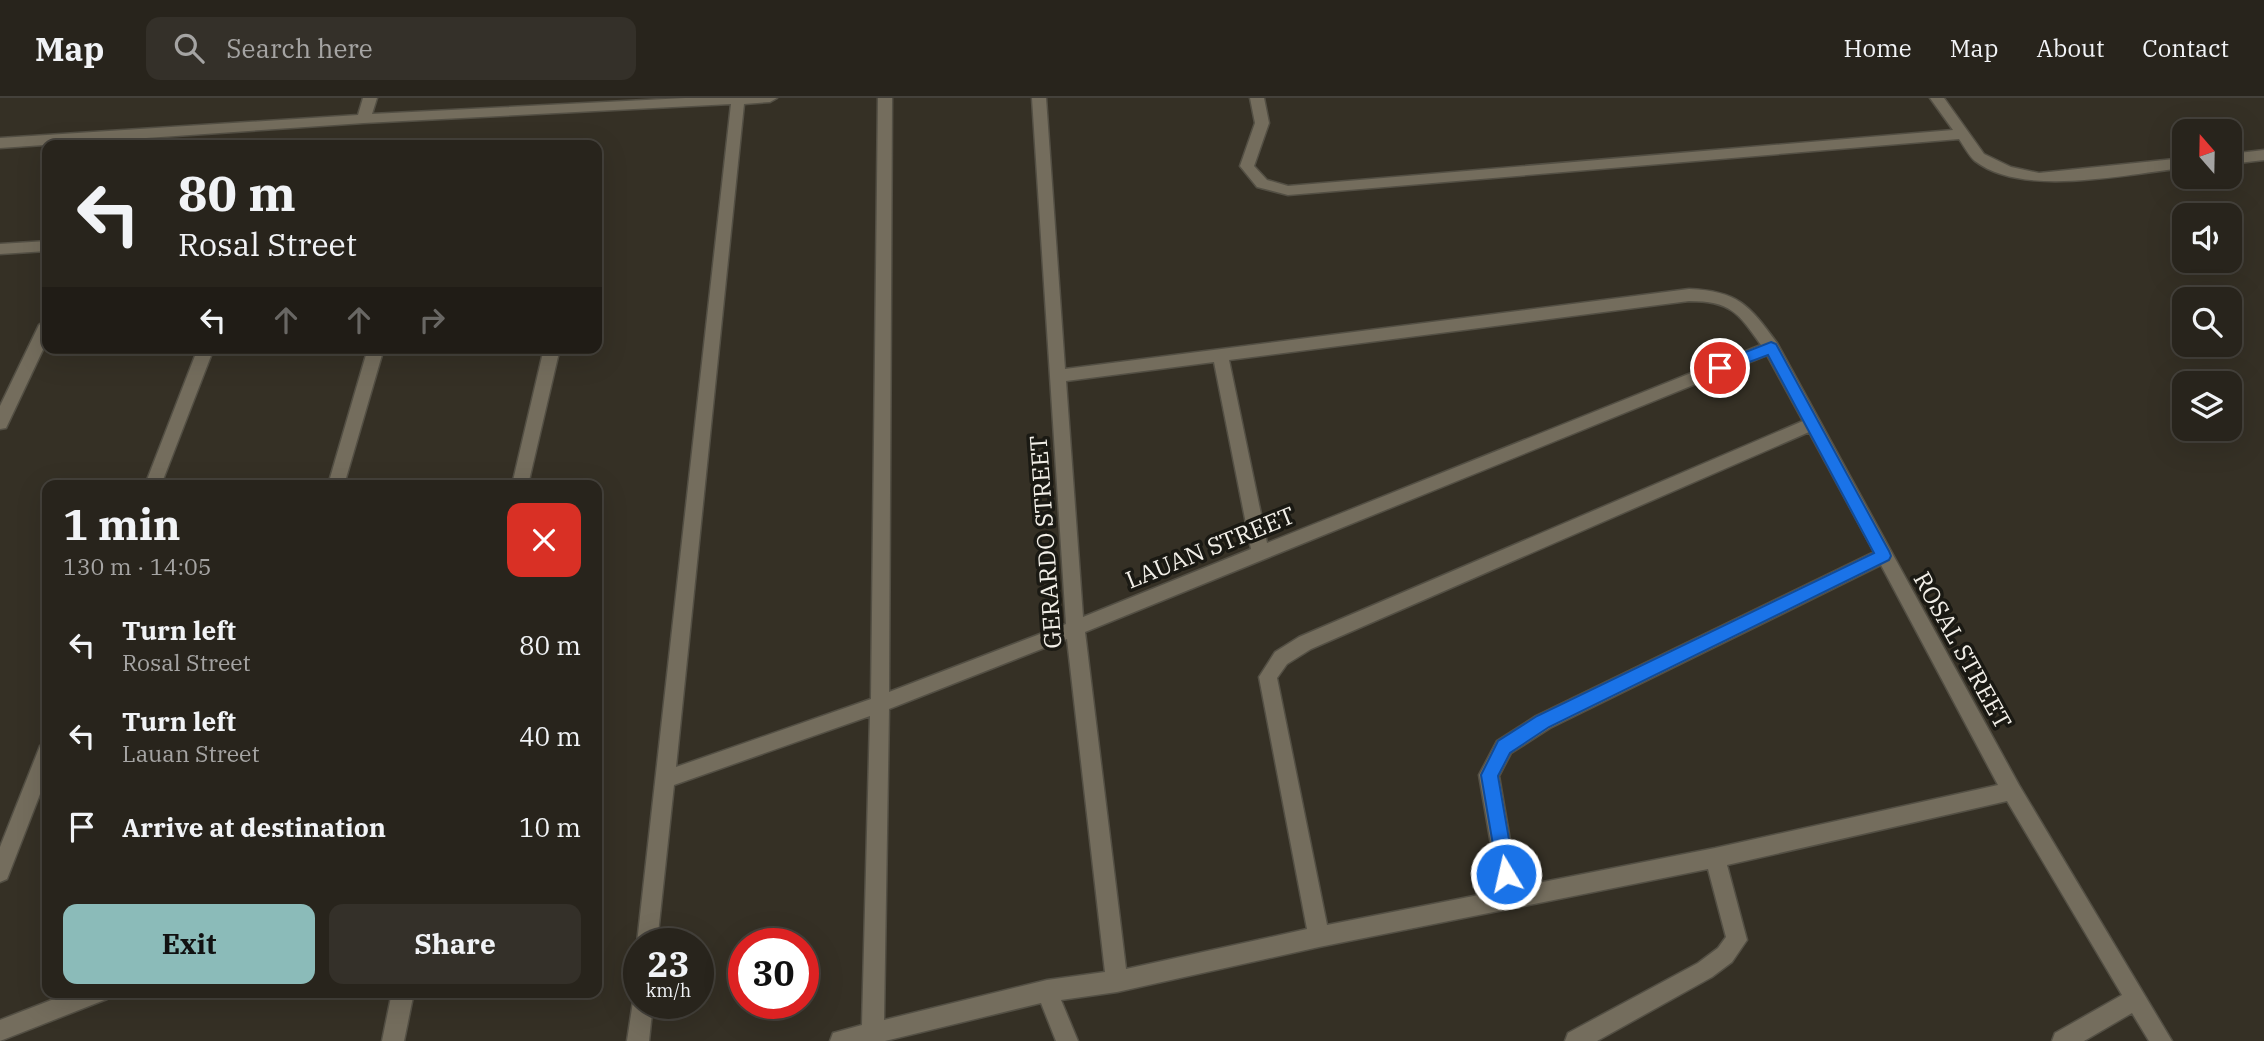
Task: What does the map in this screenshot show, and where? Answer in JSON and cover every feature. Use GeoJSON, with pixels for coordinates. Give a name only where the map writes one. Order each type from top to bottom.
{"type":"FeatureCollection","features":[{"type":"Feature","properties":{"kind":"street"},"geometry":{"type":"LineString","coordinates":[[364,119],[370,98]]}},
{"type":"Feature","properties":{"kind":"street"},"geometry":{"type":"LineString","coordinates":[[46,140],[364,119],[770,98]]}},
{"type":"Feature","properties":{"kind":"street"},"geometry":{"type":"LineString","coordinates":[[873,1033],[880,704],[885,98]]}},
{"type":"Feature","properties":{"kind":"street","name":"GERARDO STREET"},"geometry":{"type":"LineString","coordinates":[[1039,98],[1074,628],[1117,981]]}},
{"type":"Feature","properties":{"kind":"street"},"geometry":{"type":"LineString","coordinates":[[1257,98],[1262,123],[1247,166],[1258,182],[1274,190],[1297,191],[1963,134]]}},
{"type":"Feature","properties":{"kind":"street"},"geometry":{"type":"LineString","coordinates":[[1937,98],[1979,157],[2007,171],[2039,178],[2172,164]]}},
{"type":"Feature","properties":{"kind":"street"},"geometry":{"type":"LineString","coordinates":[[648,928],[738,99]]}},
{"type":"Feature","properties":{"kind":"street"},"geometry":{"type":"LineString","coordinates":[[0,143],[42,140]]}},
{"type":"Feature","properties":{"kind":"street"},"geometry":{"type":"LineString","coordinates":[[2242,158],[2264,155]]}},
{"type":"Feature","properties":{"kind":"street"},"geometry":{"type":"LineString","coordinates":[[0,249],[42,246]]}},
{"type":"Feature","properties":{"kind":"street","name":"ROSAL STREET"},"geometry":{"type":"LineString","coordinates":[[1220,355],[1689,295],[1714,294],[1732,300],[1742,308],[1771,347],[2012,791],[2161,1041]]}},
{"type":"Feature","properties":{"kind":"street"},"geometry":{"type":"LineString","coordinates":[[0,423],[42,335]]}},
{"type":"Feature","properties":{"kind":"street","name":"LAUAN STREET"},"geometry":{"type":"LineString","coordinates":[[663,780],[880,704],[1771,347]]}},
{"type":"Feature","properties":{"kind":"street"},"geometry":{"type":"LineString","coordinates":[[155,480],[204,354]]}},
{"type":"Feature","properties":{"kind":"street"},"geometry":{"type":"LineString","coordinates":[[337,480],[374,354]]}},
{"type":"Feature","properties":{"kind":"street"},"geometry":{"type":"LineString","coordinates":[[521,480],[551,354]]}},
{"type":"Feature","properties":{"kind":"street"},"geometry":{"type":"LineString","coordinates":[[1057,376],[1220,355],[1260,553]]}},
{"type":"Feature","properties":{"kind":"street"},"geometry":{"type":"LineString","coordinates":[[1319,937],[1268,677],[1281,658],[1305,643],[1812,424]]}},
{"type":"Feature","properties":{"kind":"street"},"geometry":{"type":"LineString","coordinates":[[1510,898],[1489,775],[1504,747],[1543,722],[1883,556]]}},
{"type":"Feature","properties":{"kind":"street"},"geometry":{"type":"LineString","coordinates":[[0,872],[42,765]]}},
{"type":"Feature","properties":{"kind":"street"},"geometry":{"type":"LineString","coordinates":[[841,1041],[1047,991],[1117,981],[1319,937],[1716,858],[2012,791]]}},
{"type":"Feature","properties":{"kind":"street"},"geometry":{"type":"LineString","coordinates":[[1576,1041],[1705,970],[1725,955],[1737,940],[1716,858]]}},
{"type":"Feature","properties":{"kind":"street"},"geometry":{"type":"LineString","coordinates":[[1047,991],[1067,1041]]}},
{"type":"Feature","properties":{"kind":"street"},"geometry":{"type":"LineString","coordinates":[[0,1031],[85,998]]}},
{"type":"Feature","properties":{"kind":"street"},"geometry":{"type":"LineString","coordinates":[[393,1041],[402,998]]}},
{"type":"Feature","properties":{"kind":"street"},"geometry":{"type":"LineString","coordinates":[[2063,1041],[2136,999]]}},
{"type":"Feature","properties":{"kind":"street"},"geometry":{"type":"LineString","coordinates":[[638,1041],[640,1019]]}},
{"type":"Feature","properties":{"kind":"route"},"geometry":{"type":"LineString","coordinates":[[1506,874],[1489,775],[1504,747],[1543,722],[1883,556],[1771,347],[1720,368]]}}]}
